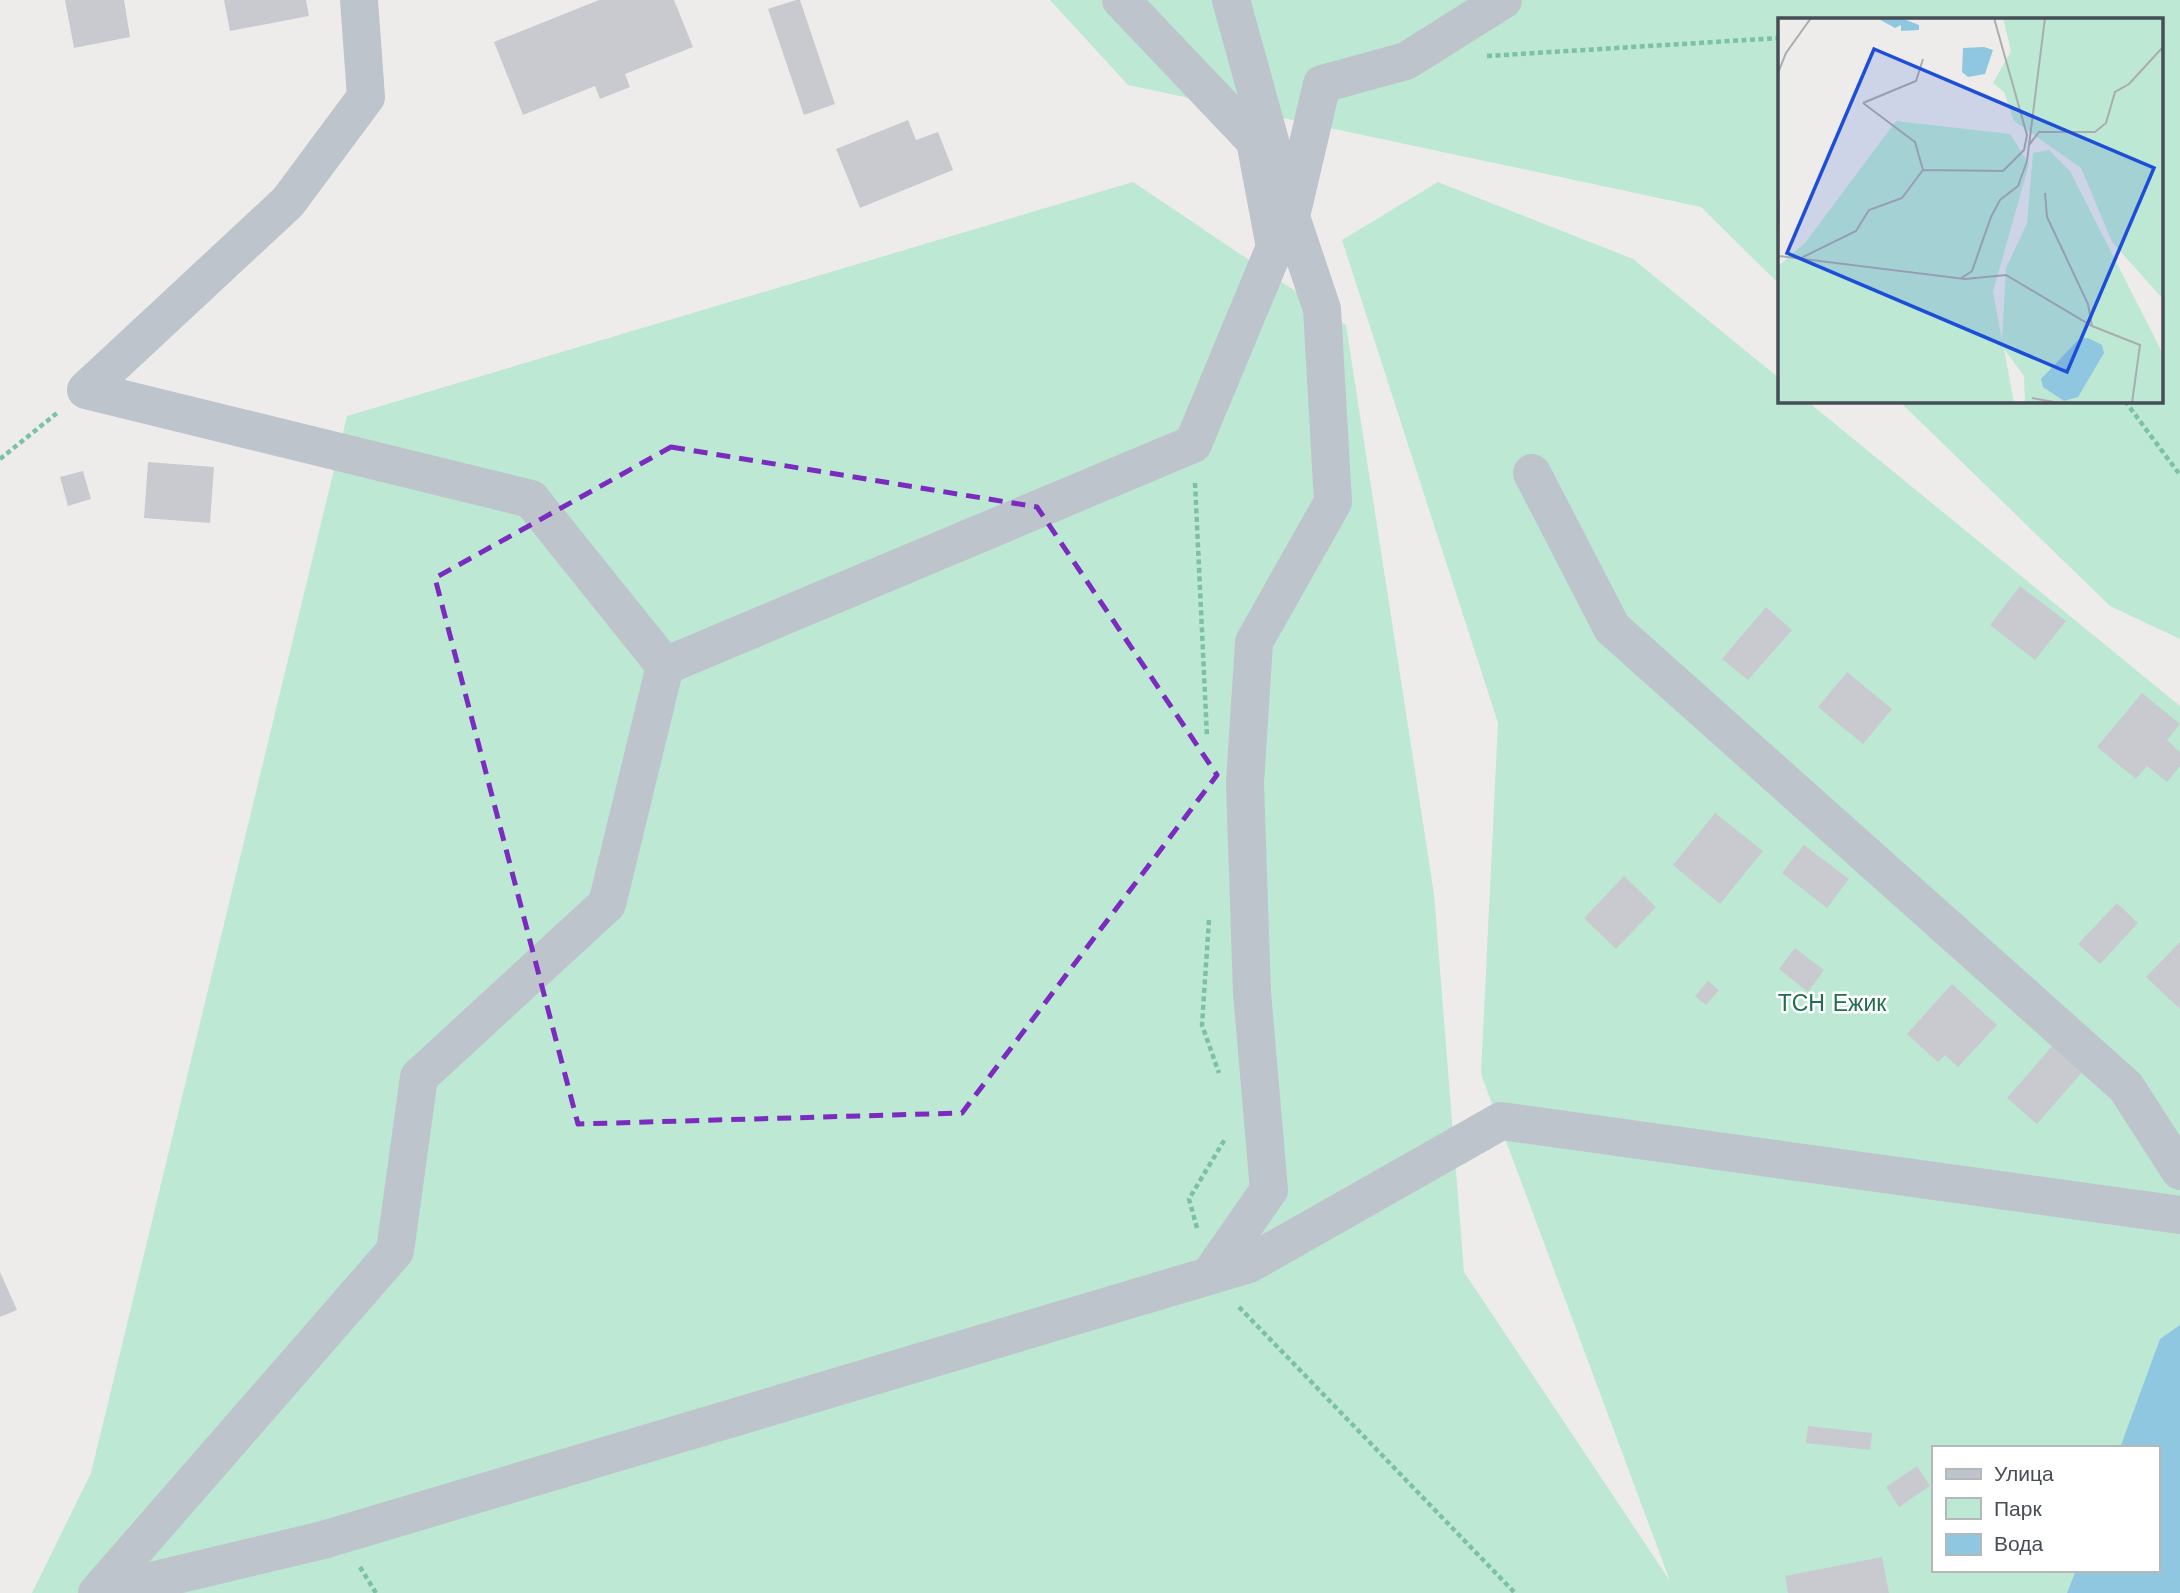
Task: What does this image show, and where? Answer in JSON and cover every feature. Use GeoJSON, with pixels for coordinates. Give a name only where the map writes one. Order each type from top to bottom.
{"type":"FeatureCollection","features":[{"type":"Feature","properties":{"kind":"street"},"geometry":{"type":"LineString","coordinates":[[86,390],[288,202],[366,97],[359,0]]}},
{"type":"Feature","properties":{"kind":"street"},"geometry":{"type":"LineString","coordinates":[[1121,0],[1255,141],[1283,232],[1322,309],[1333,502],[1254,642],[1245,796],[1252,993],[1269,1190],[1209,1276]]}},
{"type":"Feature","properties":{"kind":"street"},"geometry":{"type":"LineString","coordinates":[[1231,0],[1283,232]]}},
{"type":"Feature","properties":{"kind":"street"},"geometry":{"type":"LineString","coordinates":[[665,666],[1193,444],[1283,232],[1322,84],[1406,61],[1503,0]]}},
{"type":"Feature","properties":{"kind":"street"},"geometry":{"type":"LineString","coordinates":[[86,390],[531,499],[665,666]]}},
{"type":"Feature","properties":{"kind":"street"},"geometry":{"type":"LineString","coordinates":[[1532,473],[1612,628],[2126,1087],[2180,1171]]}},
{"type":"Feature","properties":{"kind":"street"},"geometry":{"type":"LineString","coordinates":[[99,1593],[395,1251],[419,1077],[607,904],[665,666]]}},
{"type":"Feature","properties":{"kind":"street"},"geometry":{"type":"LineString","coordinates":[[99,1593],[323,1540],[1249,1264],[1501,1121],[2180,1216]]}},
{"type":"Feature","properties":{"kind":"path"},"geometry":{"type":"LineString","coordinates":[[1475,57],[1778,38]]}},
{"type":"Feature","properties":{"kind":"path"},"geometry":{"type":"LineString","coordinates":[[0,459],[86,390]]}},
{"type":"Feature","properties":{"kind":"path"},"geometry":{"type":"LineString","coordinates":[[2126,402],[2180,475]]}},
{"type":"Feature","properties":{"kind":"highlighted area"},"geometry":{"type":"Polygon","coordinates":[[[671,447],[1037,507],[1217,775],[962,1113],[578,1124],[435,578],[671,447]]]}},
{"type":"Feature","properties":{"kind":"green space"},"geometry":{"type":"Polygon","coordinates":[[[1050,0],[2180,0],[2180,639],[2110,606],[1900,402],[2162,402],[2162,18],[1778,18],[1778,283],[1701,207],[1128,85],[1050,0]]]}},
{"type":"Feature","properties":{"kind":"green space","name":"ТСН Ежик"},"geometry":{"type":"Polygon","coordinates":[[[1133,182],[1346,325],[1434,894],[1464,1272],[1670,1581],[1481,1074],[1498,723],[1342,240],[1438,182],[1633,259],[1778,377],[1778,402],[1808,402],[2180,706],[2180,1593],[32,1593],[91,1473],[347,416],[1133,182]]]}},
{"type":"Feature","properties":{"kind":"water"},"geometry":{"type":"Polygon","coordinates":[[[2180,1325],[2180,1593],[2067,1593],[2075,1572],[2159,1572],[2159,1446],[2121,1446],[2160,1339],[2180,1325]]]}},
{"type":"Feature","properties":{"kind":"building"},"geometry":{"type":"Polygon","coordinates":[[[65,0],[124,0],[130,37],[74,48],[65,0]]]}},
{"type":"Feature","properties":{"kind":"building"},"geometry":{"type":"Polygon","coordinates":[[[224,0],[306,0],[309,16],[230,31],[224,0]]]}},
{"type":"Feature","properties":{"kind":"building"},"geometry":{"type":"Polygon","coordinates":[[[599,0],[674,0],[693,47],[625,74],[630,87],[600,99],[595,86],[523,115],[494,42],[599,0]]]}},
{"type":"Feature","properties":{"kind":"building"},"geometry":{"type":"Polygon","coordinates":[[[800,0],[835,104],[804,115],[768,9],[800,0]]]}},
{"type":"Feature","properties":{"kind":"building"},"geometry":{"type":"Polygon","coordinates":[[[908,120],[916,140],[938,132],[953,170],[860,208],[836,149],[908,120]]]}},
{"type":"Feature","properties":{"kind":"building"},"geometry":{"type":"Polygon","coordinates":[[[148,462],[214,467],[210,523],[144,518],[148,462]]]}},
{"type":"Feature","properties":{"kind":"building"},"geometry":{"type":"Polygon","coordinates":[[[83,471],[91,499],[68,506],[60,477],[83,471]]]}},
{"type":"Feature","properties":{"kind":"building"},"geometry":{"type":"Polygon","coordinates":[[[2020,586],[2066,621],[2035,660],[1990,625],[2020,586]]]}},
{"type":"Feature","properties":{"kind":"building"},"geometry":{"type":"Polygon","coordinates":[[[1766,607],[1792,630],[1748,680],[1722,659],[1766,607]]]}},
{"type":"Feature","properties":{"kind":"building"},"geometry":{"type":"Polygon","coordinates":[[[1847,672],[1892,709],[1863,744],[1818,707],[1847,672]]]}},
{"type":"Feature","properties":{"kind":"building"},"geometry":{"type":"Polygon","coordinates":[[[2142,693],[2180,724],[2167,740],[2180,752],[2180,766],[2167,782],[2147,766],[2136,779],[2097,747],[2142,693]]]}},
{"type":"Feature","properties":{"kind":"building"},"geometry":{"type":"Polygon","coordinates":[[[1715,813],[1763,851],[1720,904],[1673,865],[1715,813]]]}},
{"type":"Feature","properties":{"kind":"building"},"geometry":{"type":"Polygon","coordinates":[[[1804,845],[1849,879],[1827,908],[1782,873],[1804,845]]]}},
{"type":"Feature","properties":{"kind":"building"},"geometry":{"type":"Polygon","coordinates":[[[1624,876],[1656,907],[1616,949],[1584,918],[1624,876]]]}},
{"type":"Feature","properties":{"kind":"building"},"geometry":{"type":"Polygon","coordinates":[[[2117,903],[2138,923],[2100,964],[2078,944],[2117,903]]]}},
{"type":"Feature","properties":{"kind":"building"},"geometry":{"type":"Polygon","coordinates":[[[2180,942],[2180,1009],[2146,977],[2180,942]]]}},
{"type":"Feature","properties":{"kind":"building"},"geometry":{"type":"Polygon","coordinates":[[[1795,948],[1824,970],[1808,992],[1779,969],[1795,948]]]}},
{"type":"Feature","properties":{"kind":"building"},"geometry":{"type":"Polygon","coordinates":[[[1708,981],[1719,990],[1706,1005],[1695,996],[1708,981]]]}},
{"type":"Feature","properties":{"kind":"building"},"geometry":{"type":"Polygon","coordinates":[[[1952,984],[1997,1025],[1958,1067],[1945,1055],[1938,1062],[1907,1034],[1952,984]]]}},
{"type":"Feature","properties":{"kind":"building"},"geometry":{"type":"Polygon","coordinates":[[[2054,1044],[2084,1070],[2037,1124],[2007,1098],[2054,1044]]]}},
{"type":"Feature","properties":{"kind":"building"},"geometry":{"type":"Polygon","coordinates":[[[0,1272],[17,1310],[0,1317],[0,1272]]]}},
{"type":"Feature","properties":{"kind":"building"},"geometry":{"type":"Polygon","coordinates":[[[1808,1426],[1872,1433],[1870,1450],[1806,1443],[1808,1426]]]}},
{"type":"Feature","properties":{"kind":"building"},"geometry":{"type":"Polygon","coordinates":[[[1917,1466],[1930,1486],[1899,1507],[1886,1487],[1917,1466]]]}},
{"type":"Feature","properties":{"kind":"building"},"geometry":{"type":"Polygon","coordinates":[[[1882,1557],[1889,1593],[1788,1593],[1785,1576],[1882,1557]]]}}]}
